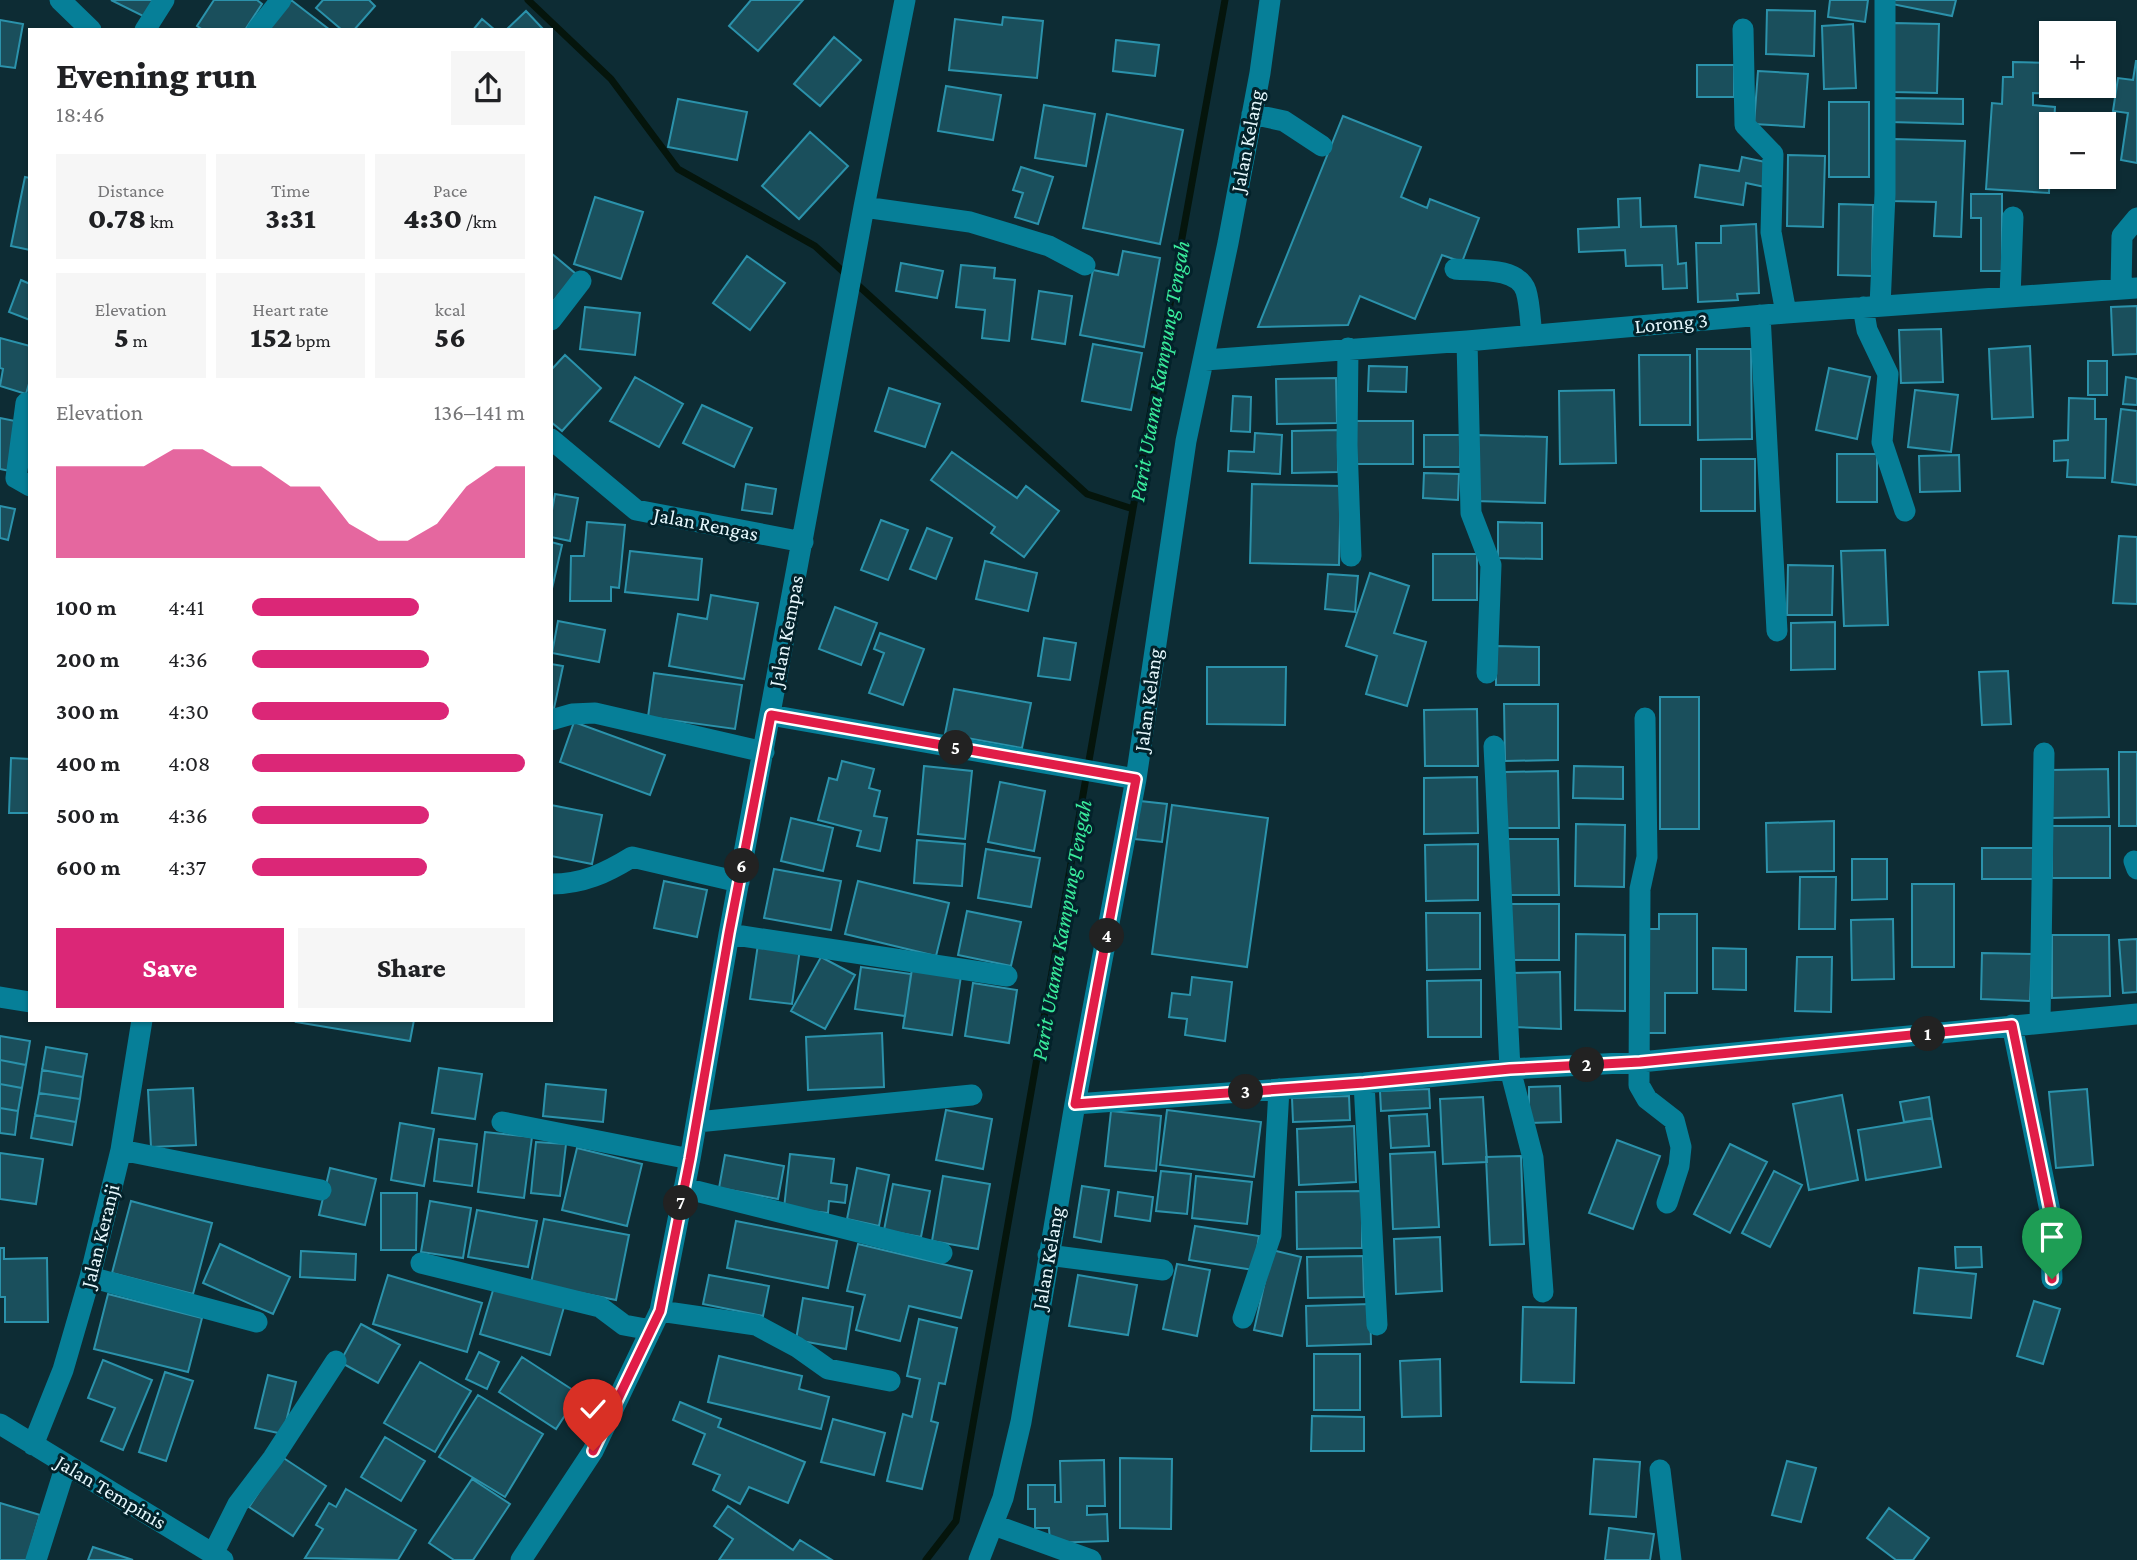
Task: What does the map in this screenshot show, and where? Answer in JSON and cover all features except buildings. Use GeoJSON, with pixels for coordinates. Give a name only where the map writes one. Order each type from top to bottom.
{"type":"FeatureCollection","features":[{"type":"Feature","properties":{"kind":"street"},"geometry":{"type":"LineString","coordinates":[[60,0],[89,28]]}},
{"type":"Feature","properties":{"kind":"street"},"geometry":{"type":"LineString","coordinates":[[146,28],[164,0]]}},
{"type":"Feature","properties":{"kind":"street"},"geometry":{"type":"LineString","coordinates":[[259,28],[281,0]]}},
{"type":"Feature","properties":{"kind":"street","name":"Jalan Kempas"},"geometry":{"type":"LineString","coordinates":[[521,1560],[593,1451],[655,1320],[690,1159],[729,933],[905,0]]}},
{"type":"Feature","properties":{"kind":"street","name":"Jalan Kelang"},"geometry":{"type":"LineString","coordinates":[[979,1560],[1003,1498],[1021,1422],[1075,1104],[1136,779],[1186,441],[1205,360],[1252,114],[1270,0]]}},
{"type":"Feature","properties":{"kind":"street"},"geometry":{"type":"LineString","coordinates":[[1885,0],[1885,194],[1867,330],[1888,374],[1882,442],[1905,511]]}},
{"type":"Feature","properties":{"kind":"street"},"geometry":{"type":"LineString","coordinates":[[1743,29],[1745,125],[1773,154],[1771,232],[1786,313]]}},
{"type":"Feature","properties":{"kind":"street"},"geometry":{"type":"LineString","coordinates":[[1252,114],[1284,121],[1322,146]]}},
{"type":"Feature","properties":{"kind":"street"},"geometry":{"type":"LineString","coordinates":[[864,207],[970,222],[1049,246],[1085,265]]}},
{"type":"Feature","properties":{"kind":"street"},"geometry":{"type":"LineString","coordinates":[[2010,297],[2012,217]]}},
{"type":"Feature","properties":{"kind":"street"},"geometry":{"type":"LineString","coordinates":[[2129,288],[2122,236],[2137,218]]}},
{"type":"Feature","properties":{"kind":"street"},"geometry":{"type":"LineString","coordinates":[[1455,270],[1500,272],[1517,278],[1526,291],[1532,335]]}},
{"type":"Feature","properties":{"kind":"street"},"geometry":{"type":"LineString","coordinates":[[553,317],[581,281]]}},
{"type":"Feature","properties":{"kind":"street","name":"Lorong 3"},"geometry":{"type":"LineString","coordinates":[[1205,360],[2129,288]]}},
{"type":"Feature","properties":{"kind":"street"},"geometry":{"type":"LineString","coordinates":[[1760,315],[1777,631]]}},
{"type":"Feature","properties":{"kind":"street"},"geometry":{"type":"LineString","coordinates":[[1467,341],[1471,513],[1491,565],[1487,673]]}},
{"type":"Feature","properties":{"kind":"street"},"geometry":{"type":"LineString","coordinates":[[1348,348],[1347,446],[1351,556]]}},
{"type":"Feature","properties":{"kind":"street"},"geometry":{"type":"LineString","coordinates":[[26,403],[16,478],[28,484]]}},
{"type":"Feature","properties":{"kind":"street","name":"Jalan Rengas"},"geometry":{"type":"LineString","coordinates":[[553,441],[636,510],[803,542]]}},
{"type":"Feature","properties":{"kind":"street"},"geometry":{"type":"LineString","coordinates":[[553,719],[572,714],[595,713],[764,752]]}},
{"type":"Feature","properties":{"kind":"street"},"geometry":{"type":"LineString","coordinates":[[771,715],[1136,779]]}},
{"type":"Feature","properties":{"kind":"street"},"geometry":{"type":"LineString","coordinates":[[1645,718],[1647,857],[1640,889],[1639,1085],[1647,1099],[1674,1120],[1681,1147],[1679,1166],[1667,1203]]}},
{"type":"Feature","properties":{"kind":"street"},"geometry":{"type":"LineString","coordinates":[[1494,747],[1510,1069],[1533,1158],[1543,1292]]}},
{"type":"Feature","properties":{"kind":"street"},"geometry":{"type":"LineString","coordinates":[[2040,1022],[2044,752]]}},
{"type":"Feature","properties":{"kind":"street"},"geometry":{"type":"LineString","coordinates":[[553,884],[573,884],[605,874],[632,857],[739,882]]}},
{"type":"Feature","properties":{"kind":"street"},"geometry":{"type":"LineString","coordinates":[[729,933],[1007,976]]}},
{"type":"Feature","properties":{"kind":"street"},"geometry":{"type":"LineString","coordinates":[[0,997],[28,1002]]}},
{"type":"Feature","properties":{"kind":"street"},"geometry":{"type":"LineString","coordinates":[[1075,1104],[1364,1083],[1510,1069],[1640,1062],[2137,1014]]}},
{"type":"Feature","properties":{"kind":"street","name":"Jalan Keranji"},"geometry":{"type":"LineString","coordinates":[[33,1445],[63,1370],[90,1277],[121,1150],[140,1022]]}},
{"type":"Feature","properties":{"kind":"street"},"geometry":{"type":"LineString","coordinates":[[2012,1025],[2050,1211],[2052,1279]]}},
{"type":"Feature","properties":{"kind":"street"},"geometry":{"type":"LineString","coordinates":[[1364,1083],[1377,1325]]}},
{"type":"Feature","properties":{"kind":"street"},"geometry":{"type":"LineString","coordinates":[[1243,1318],[1271,1235],[1279,1089]]}},
{"type":"Feature","properties":{"kind":"street"},"geometry":{"type":"LineString","coordinates":[[697,1122],[972,1095]]}},
{"type":"Feature","properties":{"kind":"street"},"geometry":{"type":"LineString","coordinates":[[502,1122],[690,1159]]}},
{"type":"Feature","properties":{"kind":"street"},"geometry":{"type":"LineString","coordinates":[[121,1150],[321,1190]]}},
{"type":"Feature","properties":{"kind":"street"},"geometry":{"type":"LineString","coordinates":[[684,1188],[942,1253]]}},
{"type":"Feature","properties":{"kind":"street"},"geometry":{"type":"LineString","coordinates":[[1048,1255],[1163,1270]]}},
{"type":"Feature","properties":{"kind":"street"},"geometry":{"type":"LineString","coordinates":[[421,1263],[600,1307],[624,1325],[655,1320],[756,1325],[797,1347],[828,1369],[890,1381]]}},
{"type":"Feature","properties":{"kind":"street"},"geometry":{"type":"LineString","coordinates":[[90,1277],[257,1322]]}},
{"type":"Feature","properties":{"kind":"street"},"geometry":{"type":"LineString","coordinates":[[218,1557],[238,1504],[273,1458],[336,1361]]}},
{"type":"Feature","properties":{"kind":"street","name":"Jalan Tempinis"},"geometry":{"type":"LineString","coordinates":[[0,1424],[218,1557]]}},
{"type":"Feature","properties":{"kind":"street"},"geometry":{"type":"LineString","coordinates":[[36,1560],[66,1465]]}},
{"type":"Feature","properties":{"kind":"street"},"geometry":{"type":"LineString","coordinates":[[1660,1470],[1671,1560]]}},
{"type":"Feature","properties":{"kind":"street"},"geometry":{"type":"LineString","coordinates":[[993,1525],[1091,1560]]}},
{"type":"Feature","properties":{"kind":"waterway"},"geometry":{"type":"LineString","coordinates":[[528,0],[611,79],[678,169],[815,246],[1087,494],[1133,509]]}},
{"type":"Feature","properties":{"kind":"waterway","name":"Parit Utama Kampung Tengah"},"geometry":{"type":"LineString","coordinates":[[926,1560],[956,1521],[1225,0]]}},
{"type":"Feature","properties":{"kind":"route"},"geometry":{"type":"LineString","coordinates":[[593,1451],[660,1311],[771,715],[1136,779],[1075,1104],[1364,1083],[1510,1069],[1640,1062],[2012,1025],[2050,1211],[2052,1279]]}}]}
